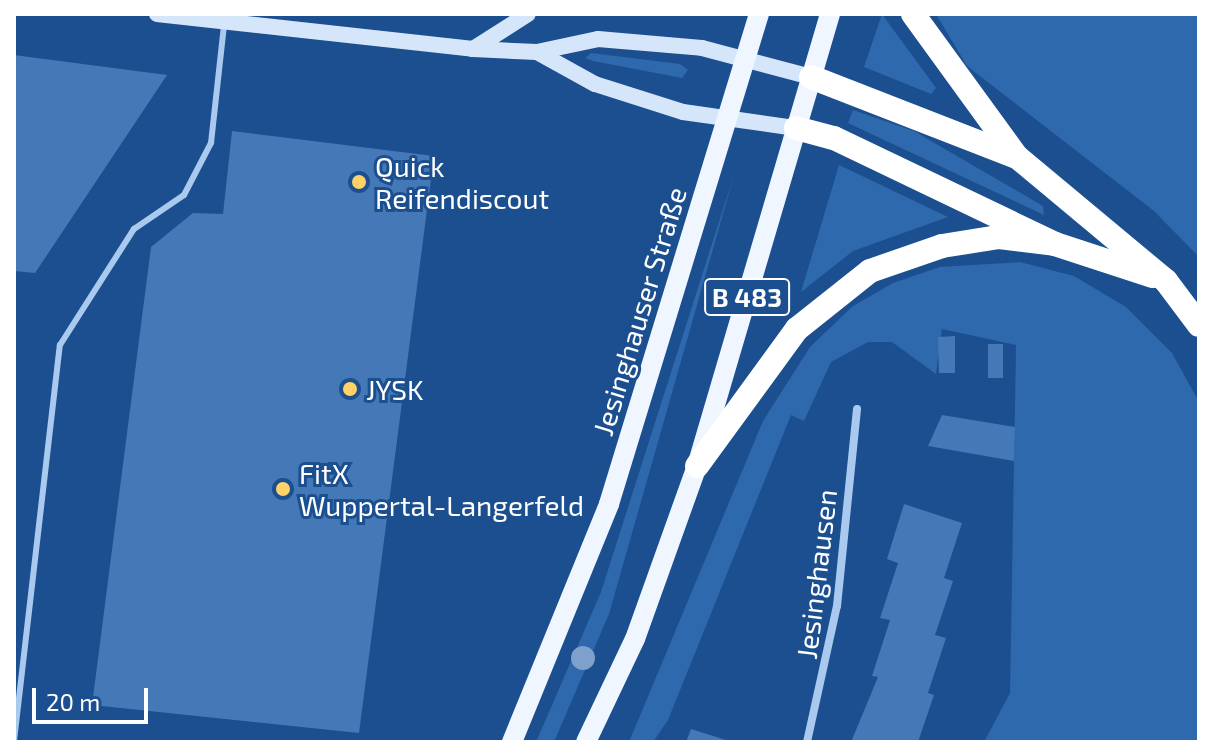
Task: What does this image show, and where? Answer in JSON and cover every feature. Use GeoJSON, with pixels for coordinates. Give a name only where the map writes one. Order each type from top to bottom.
{"type":"FeatureCollection","features":[{"type":"Feature","properties":{"kind":"highway"},"geometry":{"type":"LineString","coordinates":[[913,14],[1016,156],[1166,281],[1199,325]]}},
{"type":"Feature","properties":{"kind":"highway"},"geometry":{"type":"LineString","coordinates":[[811,77],[1016,156]]}},
{"type":"Feature","properties":{"kind":"highway"},"geometry":{"type":"LineString","coordinates":[[796,128],[834,138],[1055,244],[1166,281]]}},
{"type":"Feature","properties":{"kind":"highway"},"geometry":{"type":"LineString","coordinates":[[697,466],[797,329],[870,271],[942,246],[999,237],[1055,244]]}},
{"type":"Feature","properties":{"kind":"main road","name":"Jesinghauser Straße"},"geometry":{"type":"LineString","coordinates":[[512,742],[609,504],[759,14]]}},
{"type":"Feature","properties":{"kind":"main road"},"geometry":{"type":"LineString","coordinates":[[796,128],[830,14]]}},
{"type":"Feature","properties":{"kind":"main road","name":"B 483"},"geometry":{"type":"LineString","coordinates":[[586,742],[635,639],[697,466],[796,128]]}},
{"type":"Feature","properties":{"kind":"street"},"geometry":{"type":"LineString","coordinates":[[157,14],[224,25],[473,49],[537,52],[598,39],[746,56],[811,77]]}},
{"type":"Feature","properties":{"kind":"street"},"geometry":{"type":"LineString","coordinates":[[473,49],[528,14]]}},
{"type":"Feature","properties":{"kind":"street"},"geometry":{"type":"LineString","coordinates":[[537,52],[595,84],[727,118],[796,128]]}},
{"type":"Feature","properties":{"kind":"street","name":"Jesinghausen"},"geometry":{"type":"LineString","coordinates":[[807,742],[837,606],[857,409]]}},
{"type":"Feature","properties":{"kind":"lane"},"geometry":{"type":"LineString","coordinates":[[14,741],[60,345],[134,229],[184,195],[211,143],[224,25]]}},
{"type":"Feature","properties":{"kind":"shaded area"},"geometry":{"type":"Polygon","coordinates":[[[882,14],[936,88],[931,94],[864,67],[882,14]]]}},
{"type":"Feature","properties":{"kind":"shaded area"},"geometry":{"type":"Polygon","coordinates":[[[936,14],[1199,14],[1199,257],[1154,211],[967,66],[936,14]]]}},
{"type":"Feature","properties":{"kind":"shaded area"},"geometry":{"type":"Polygon","coordinates":[[[591,53],[680,64],[688,70],[682,78],[585,58],[591,53]]]}},
{"type":"Feature","properties":{"kind":"shaded area"},"geometry":{"type":"Polygon","coordinates":[[[853,110],[914,131],[1043,206],[1044,215],[848,123],[853,110]]]}},
{"type":"Feature","properties":{"kind":"shaded area"},"geometry":{"type":"Polygon","coordinates":[[[839,165],[948,217],[853,251],[801,292],[839,165]]]}},
{"type":"Feature","properties":{"kind":"shaded area"},"geometry":{"type":"Polygon","coordinates":[[[734,175],[609,614],[554,742],[536,742],[601,592],[734,175]]]}},
{"type":"Feature","properties":{"kind":"shaded area"},"geometry":{"type":"Polygon","coordinates":[[[1020,262],[1074,276],[1126,307],[1172,353],[1199,402],[1199,742],[984,742],[1010,693],[1016,345],[942,329],[936,374],[892,342],[868,342],[831,362],[804,421],[791,415],[668,720],[653,742],[629,742],[763,421],[810,347],[853,306],[893,283],[940,267],[1020,262]]]}},
{"type":"Feature","properties":{"kind":"building"},"geometry":{"type":"Polygon","coordinates":[[[14,55],[167,75],[35,273],[14,271],[14,55]]]}},
{"type":"Feature","properties":{"kind":"building"},"geometry":{"type":"Polygon","coordinates":[[[232,131],[434,156],[359,733],[92,705],[151,247],[193,213],[223,214],[232,131]]]}},
{"type":"Feature","properties":{"kind":"building"},"geometry":{"type":"Polygon","coordinates":[[[955,336],[955,373],[939,373],[938,337],[955,336]]]}},
{"type":"Feature","properties":{"kind":"building"},"geometry":{"type":"Polygon","coordinates":[[[988,344],[1003,344],[1003,378],[988,378],[988,344]]]}},
{"type":"Feature","properties":{"kind":"building"},"geometry":{"type":"Polygon","coordinates":[[[942,415],[1015,427],[1014,461],[928,446],[942,415]]]}},
{"type":"Feature","properties":{"kind":"building"},"geometry":{"type":"Polygon","coordinates":[[[904,504],[962,523],[944,578],[953,581],[935,635],[946,638],[928,693],[934,695],[918,742],[851,742],[878,677],[872,676],[890,620],[880,618],[898,563],[887,559],[904,504]]]}},
{"type":"Feature","properties":{"kind":"building"},"geometry":{"type":"Polygon","coordinates":[[[691,729],[729,741],[729,742],[686,742],[691,729]]]}},
{"type":"Feature","properties":{"kind":"place","name":"Quick Reifendiscout"},"geometry":{"type":"Point","coordinates":[359,182]}},
{"type":"Feature","properties":{"kind":"place","name":"JYSK"},"geometry":{"type":"Point","coordinates":[350,389]}},
{"type":"Feature","properties":{"kind":"place","name":"FitX Wuppertal-Langerfeld"},"geometry":{"type":"Point","coordinates":[283,489]}}]}
